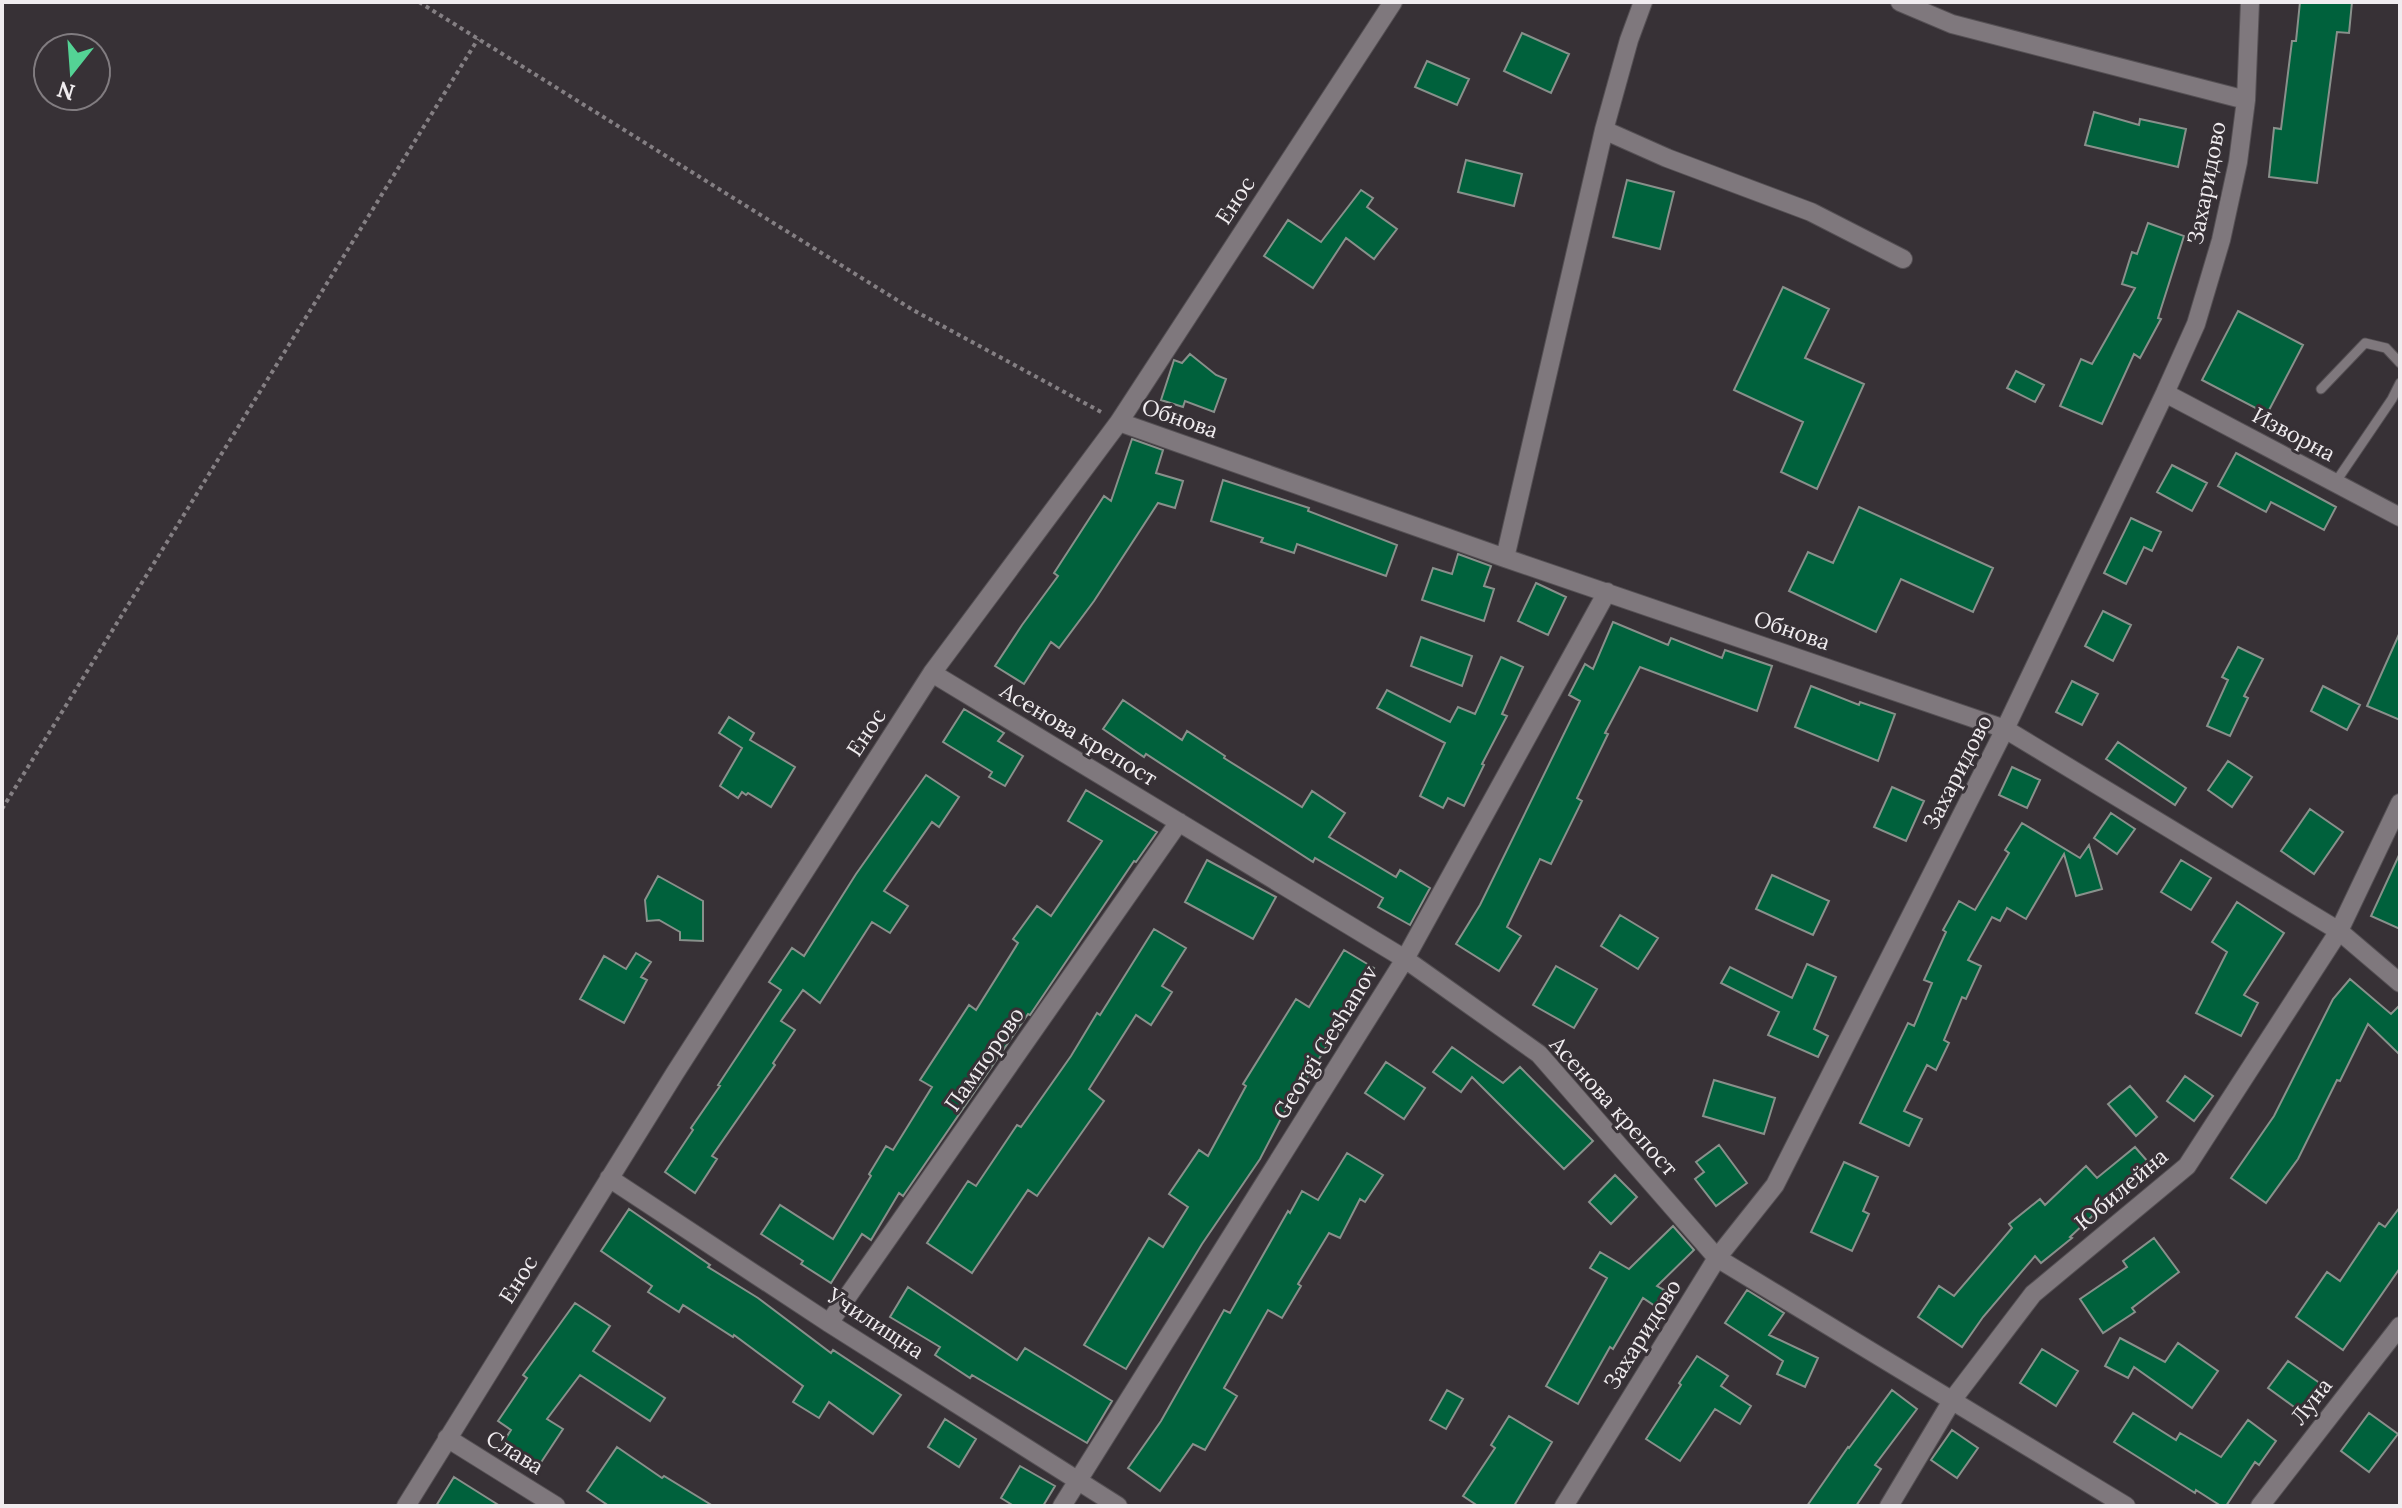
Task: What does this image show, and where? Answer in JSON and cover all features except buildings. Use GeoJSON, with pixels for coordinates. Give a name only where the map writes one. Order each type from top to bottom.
{"type":"FeatureCollection","features":[{"type":"Feature","properties":{"kind":"street","name":"Енос"},"geometry":{"type":"LineString","coordinates":[[406,1506],[609,1178],[932,673],[1119,422],[1393,2]]}},
{"type":"Feature","properties":{"kind":"street"},"geometry":{"type":"LineString","coordinates":[[1505,558],[1604,130],[1643,2]]}},
{"type":"Feature","properties":{"kind":"street"},"geometry":{"type":"LineString","coordinates":[[1900,2],[1952,24],[2246,100]]}},
{"type":"Feature","properties":{"kind":"street","name":"Захаридово"},"geometry":{"type":"LineString","coordinates":[[1564,1506],[1717,1258],[1775,1185],[2005,729],[2165,393],[2196,324],[2221,240],[2238,162],[2246,100],[2250,2]]}},
{"type":"Feature","properties":{"kind":"street"},"geometry":{"type":"LineString","coordinates":[[1604,130],[1667,158],[1811,212],[1903,259]]}},
{"type":"Feature","properties":{"kind":"street","name":"Изворна"},"geometry":{"type":"LineString","coordinates":[[2165,393],[2400,517]]}},
{"type":"Feature","properties":{"kind":"street","name":"Обнова"},"geometry":{"type":"LineString","coordinates":[[1119,422],[2005,729],[2339,931],[2400,983]]}},
{"type":"Feature","properties":{"kind":"street","name":"Georgi Geshanov"},"geometry":{"type":"LineString","coordinates":[[1062,1506],[1405,959],[1607,592]]}},
{"type":"Feature","properties":{"kind":"street","name":"Асенова крепост"},"geometry":{"type":"LineString","coordinates":[[932,673],[1405,959],[1539,1054],[1717,1258],[2126,1506]]}},
{"type":"Feature","properties":{"kind":"street","name":"Юбилейна"},"geometry":{"type":"LineString","coordinates":[[1889,1506],[1953,1399],[2033,1294],[2187,1166],[2339,931],[2400,803]]}},
{"type":"Feature","properties":{"kind":"street","name":"Пампорово"},"geometry":{"type":"LineString","coordinates":[[829,1323],[1179,822]]}},
{"type":"Feature","properties":{"kind":"street","name":"Училищна"},"geometry":{"type":"LineString","coordinates":[[609,1178],[829,1323],[1118,1506]]}},
{"type":"Feature","properties":{"kind":"street","name":"Луна"},"geometry":{"type":"LineString","coordinates":[[2260,1506],[2400,1326]]}},
{"type":"Feature","properties":{"kind":"street","name":"Слава"},"geometry":{"type":"LineString","coordinates":[[447,1438],[556,1506]]}},
{"type":"Feature","properties":{"kind":"lane"},"geometry":{"type":"LineString","coordinates":[[2321,389],[2365,343],[2386,348],[2400,363]]}},
{"type":"Feature","properties":{"kind":"lane"},"geometry":{"type":"LineString","coordinates":[[2335,483],[2400,383]]}},
{"type":"Feature","properties":{"kind":"path"},"geometry":{"type":"LineString","coordinates":[[419,2],[913,310],[1119,422]]}},
{"type":"Feature","properties":{"kind":"path"},"geometry":{"type":"LineString","coordinates":[[2,809],[478,39]]}}]}
